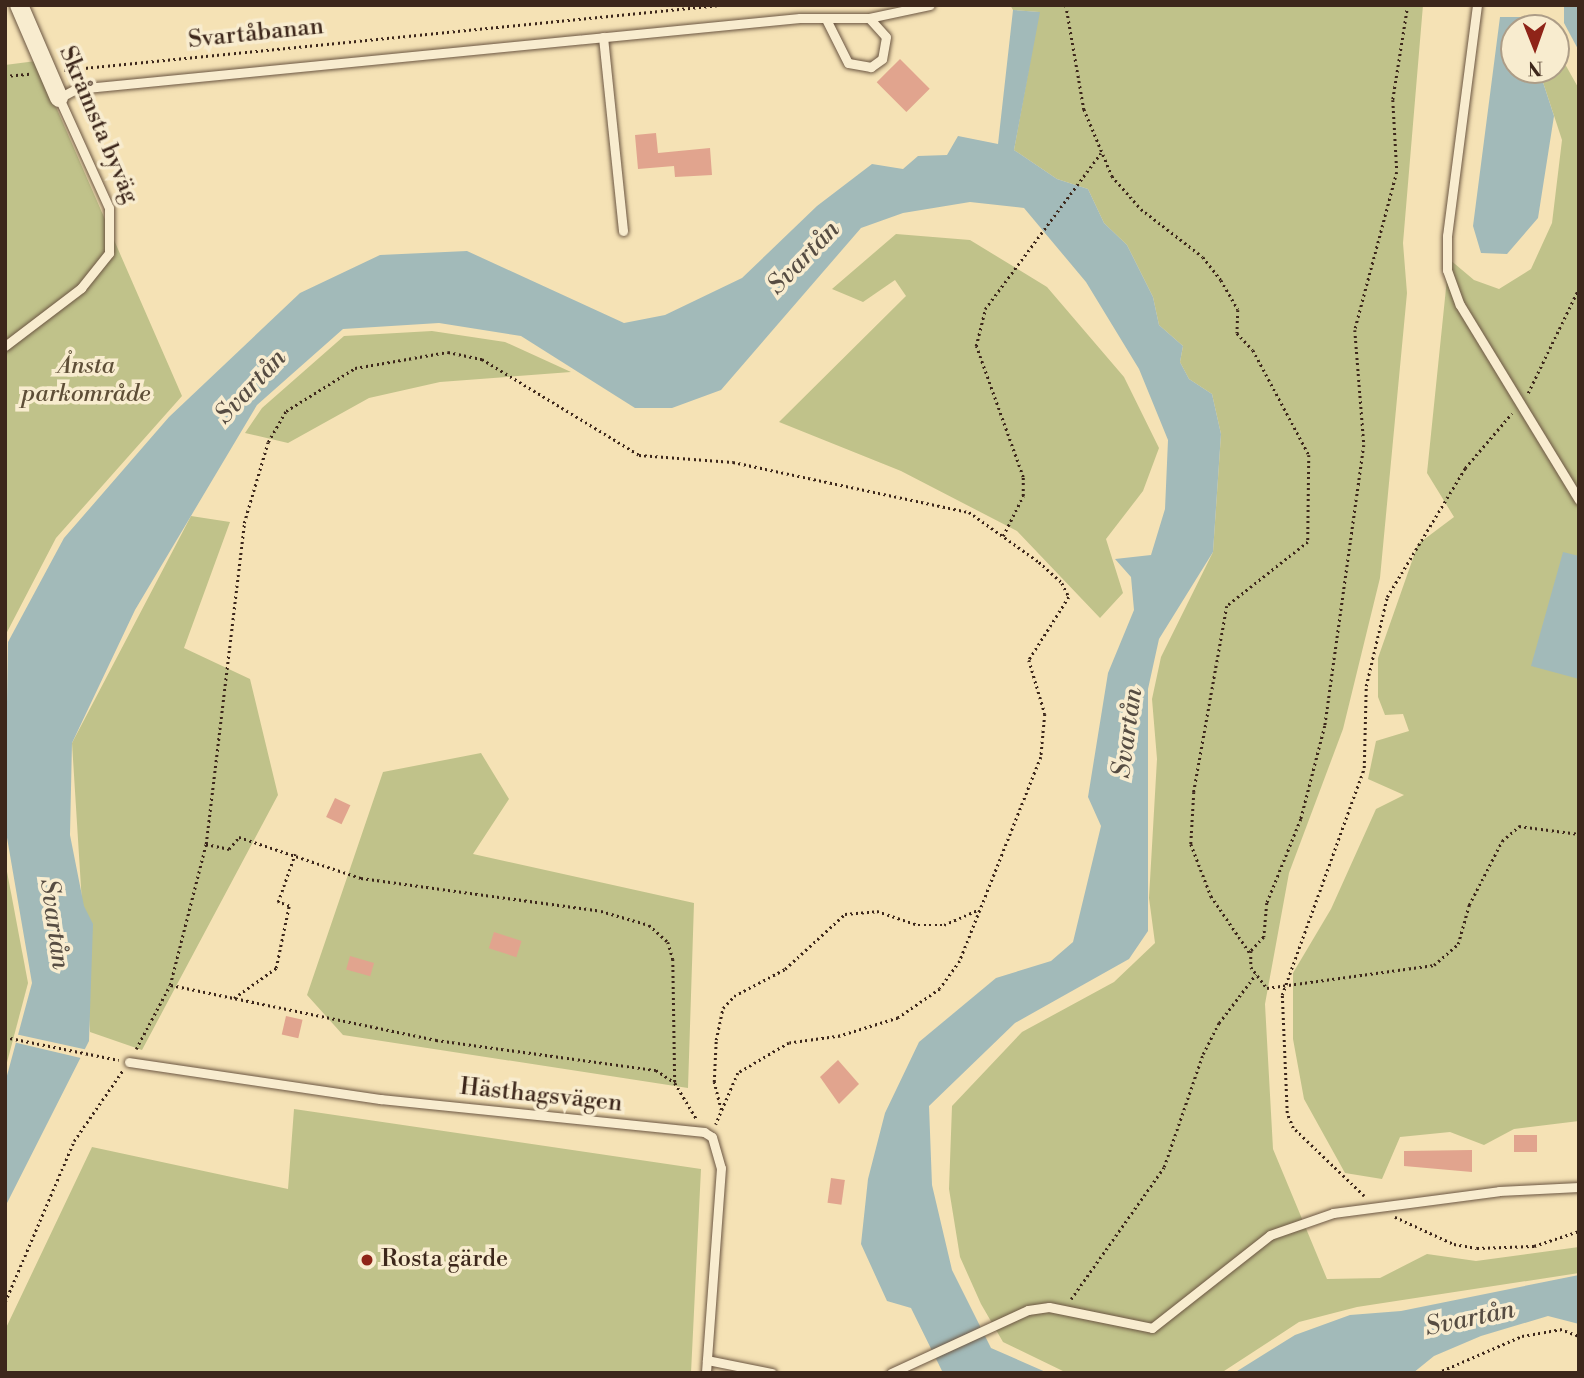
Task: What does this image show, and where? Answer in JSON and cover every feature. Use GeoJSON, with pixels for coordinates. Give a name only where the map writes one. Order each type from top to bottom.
{"type":"FeatureCollection","features":[{"type":"Feature","properties":{"kind":"street","name":"Skråmsta byväg"},"geometry":{"type":"LineString","coordinates":[[19,5],[59,98]]}},
{"type":"Feature","properties":{"kind":"lane"},"geometry":{"type":"LineString","coordinates":[[59,98],[87,86],[603,37],[869,18],[930,5]]}},
{"type":"Feature","properties":{"kind":"lane"},"geometry":{"type":"LineString","coordinates":[[1477,5],[1447,236],[1447,270],[1460,305],[1579,500]]}},
{"type":"Feature","properties":{"kind":"lane"},"geometry":{"type":"LineString","coordinates":[[826,19],[848,63],[871,67],[887,49],[879,26],[869,18]]}},
{"type":"Feature","properties":{"kind":"lane"},"geometry":{"type":"LineString","coordinates":[[603,37],[623,231]]}},
{"type":"Feature","properties":{"kind":"lane","name":"Skråmsta byväg"},"geometry":{"type":"LineString","coordinates":[[5,346],[81,288],[109,253],[109,208],[59,98]]}},
{"type":"Feature","properties":{"kind":"lane","name":"Hästhagsvägen"},"geometry":{"type":"LineString","coordinates":[[129,1062],[380,1099],[694,1129],[712,1137]]}},
{"type":"Feature","properties":{"kind":"lane"},"geometry":{"type":"LineString","coordinates":[[706,1373],[721,1168],[712,1137]]}},
{"type":"Feature","properties":{"kind":"lane"},"geometry":{"type":"LineString","coordinates":[[891,1373],[996,1320],[1028,1310],[1062,1310],[1152,1328],[1270,1236],[1332,1213],[1378,1209],[1486,1192],[1579,1187]]}},
{"type":"Feature","properties":{"kind":"lane"},"geometry":{"type":"LineString","coordinates":[[707,1360],[772,1373]]}},
{"type":"Feature","properties":{"kind":"path","name":"Svartåbanan"},"geometry":{"type":"LineString","coordinates":[[5,76],[719,5]]}},
{"type":"Feature","properties":{"kind":"path"},"geometry":{"type":"LineString","coordinates":[[1066,5],[1084,109],[1112,176],[1141,209],[1203,257],[1221,280],[1238,310],[1237,333],[1268,376],[1309,455],[1308,542],[1227,606],[1194,792],[1191,844],[1211,896],[1251,956],[1256,974],[1266,988],[1284,988],[1434,965],[1458,944],[1469,905],[1502,841],[1518,825],[1579,834]]}},
{"type":"Feature","properties":{"kind":"path"},"geometry":{"type":"LineString","coordinates":[[1251,956],[1264,937],[1268,903],[1301,819],[1325,726],[1364,445],[1355,330],[1397,172],[1393,100],[1408,5]]}},
{"type":"Feature","properties":{"kind":"path"},"geometry":{"type":"LineString","coordinates":[[1003,536],[1023,496],[1023,477],[976,346],[985,309],[1037,235],[1101,153]]}},
{"type":"Feature","properties":{"kind":"path"},"geometry":{"type":"LineString","coordinates":[[1579,288],[1522,407],[1498,424],[1465,468],[1387,597],[1366,686],[1366,760],[1284,988],[1279,1018],[1293,1128],[1378,1209],[1454,1244],[1476,1248],[1534,1246],[1579,1231]]}},
{"type":"Feature","properties":{"kind":"path"},"geometry":{"type":"LineString","coordinates":[[5,1302],[74,1141],[129,1062],[170,985],[206,844],[228,635],[253,478],[286,411],[355,368],[448,352],[482,359],[639,455],[733,462],[969,512],[1062,583],[1069,597],[1028,660],[1045,714],[1041,757],[960,961],[940,989],[898,1018],[840,1036],[789,1043],[737,1073],[712,1137]]}},
{"type":"Feature","properties":{"kind":"path"},"geometry":{"type":"LineString","coordinates":[[206,844],[229,849],[239,837],[361,878],[601,911],[649,925],[668,942],[673,959],[675,1083]]}},
{"type":"Feature","properties":{"kind":"path"},"geometry":{"type":"LineString","coordinates":[[234,998],[276,968],[289,906],[278,902],[295,854]]}},
{"type":"Feature","properties":{"kind":"path"},"geometry":{"type":"LineString","coordinates":[[721,1110],[714,1082],[716,1040],[723,1007],[734,996],[785,969],[845,914],[877,911],[918,925],[944,925],[978,910]]}},
{"type":"Feature","properties":{"kind":"path"},"geometry":{"type":"LineString","coordinates":[[1062,1310],[1091,1278],[1104,1249],[1164,1167],[1203,1054],[1219,1023],[1256,974]]}},
{"type":"Feature","properties":{"kind":"path"},"geometry":{"type":"LineString","coordinates":[[170,985],[436,1040],[656,1070],[675,1083],[712,1137]]}},
{"type":"Feature","properties":{"kind":"path"},"geometry":{"type":"LineString","coordinates":[[5,1037],[129,1062]]}},
{"type":"Feature","properties":{"kind":"path"},"geometry":{"type":"LineString","coordinates":[[1437,1373],[1442,1366],[1522,1336],[1560,1329],[1579,1336]]}},
{"type":"Feature","properties":{"kind":"green space"},"geometry":{"type":"Polygon","coordinates":[[[1010,5],[1423,5],[1403,243],[1407,293],[1380,578],[1343,729],[1289,873],[1265,1004],[1273,1149],[1327,1279],[1380,1278],[1427,1254],[1476,1261],[1579,1247],[1579,1273],[1357,1307],[1299,1322],[1221,1373],[1067,1373],[1003,1342],[981,1304],[960,1257],[949,1189],[952,1106],[1022,1032],[1114,982],[1155,943],[1149,898],[1157,759],[1152,699],[1161,657],[1213,552],[1221,434],[1212,394],[1189,379],[1180,362],[1183,346],[1159,325],[1153,297],[1127,245],[1104,223],[1088,189],[1057,179],[1014,150],[1039,12],[1013,10],[1010,5]]]}},
{"type":"Feature","properties":{"kind":"green space","name":"Ånsta parkområde"},"geometry":{"type":"Polygon","coordinates":[[[36,61],[182,396],[56,538],[5,636],[5,65],[36,61]]]}},
{"type":"Feature","properties":{"kind":"green space"},"geometry":{"type":"Polygon","coordinates":[[[1570,73],[1579,89],[1579,1121],[1514,1129],[1484,1145],[1450,1132],[1400,1137],[1382,1179],[1345,1173],[1304,1099],[1293,1039],[1293,973],[1331,909],[1376,809],[1404,795],[1368,779],[1376,741],[1409,731],[1403,714],[1385,715],[1378,697],[1378,658],[1418,544],[1454,517],[1427,473],[1449,259],[1474,280],[1499,289],[1531,269],[1552,223],[1562,140],[1544,84],[1570,84],[1570,73]]]}},
{"type":"Feature","properties":{"kind":"green space"},"geometry":{"type":"Polygon","coordinates":[[[896,234],[970,240],[1047,287],[1124,377],[1159,448],[1143,491],[1106,539],[1123,593],[1100,618],[1017,531],[901,471],[779,422],[906,296],[895,280],[863,302],[832,289],[896,234]]]}},
{"type":"Feature","properties":{"kind":"green space"},"geometry":{"type":"Polygon","coordinates":[[[432,331],[505,342],[571,372],[440,382],[369,398],[288,443],[245,433],[262,408],[344,336],[432,331]]]}},
{"type":"Feature","properties":{"kind":"green space"},"geometry":{"type":"Polygon","coordinates":[[[191,516],[230,522],[184,648],[250,679],[278,795],[142,1050],[90,1032],[72,743],[191,516]]]}},
{"type":"Feature","properties":{"kind":"green space"},"geometry":{"type":"Polygon","coordinates":[[[481,753],[509,799],[473,854],[694,903],[688,1088],[343,1035],[307,995],[383,772],[481,753]]]}},
{"type":"Feature","properties":{"kind":"green space"},"geometry":{"type":"Polygon","coordinates":[[[5,861],[28,983],[5,1070],[5,861]]]}},
{"type":"Feature","properties":{"kind":"green space","name":"Rosta gärde"},"geometry":{"type":"Polygon","coordinates":[[[294,1109],[701,1169],[691,1373],[5,1373],[5,1330],[92,1147],[288,1189],[294,1109]]]}},
{"type":"Feature","properties":{"kind":"water"},"geometry":{"type":"Polygon","coordinates":[[[1579,5],[1579,51],[1570,34],[1570,14],[1564,14],[1564,6],[1579,5]]]}},
{"type":"Feature","properties":{"kind":"water","name":"Svartån"},"geometry":{"type":"Polygon","coordinates":[[[1013,10],[1040,12],[1014,150],[1057,179],[1088,189],[1104,223],[1127,245],[1153,297],[1159,325],[1183,346],[1180,362],[1189,379],[1212,394],[1221,434],[1213,552],[1159,639],[1148,689],[1148,931],[1129,959],[1015,1023],[929,1106],[932,1185],[952,1270],[991,1348],[1048,1373],[943,1373],[911,1308],[887,1301],[861,1244],[868,1179],[885,1113],[919,1042],[996,978],[1051,961],[1073,942],[1101,826],[1088,797],[1108,673],[1134,610],[1131,577],[1115,559],[1151,555],[1165,509],[1168,440],[1139,369],[1086,282],[1024,208],[970,202],[903,213],[861,228],[721,390],[672,408],[635,408],[521,336],[439,323],[343,329],[257,405],[135,610],[72,743],[70,835],[84,906],[93,924],[89,1041],[5,1207],[5,1083],[32,983],[5,826],[8,642],[64,538],[169,417],[300,293],[380,255],[467,251],[624,323],[665,315],[742,278],[817,206],[872,164],[903,169],[918,156],[947,155],[958,136],[998,144],[1013,10]]]}},
{"type":"Feature","properties":{"kind":"water"},"geometry":{"type":"Polygon","coordinates":[[[1500,17],[1500,84],[1544,84],[1554,116],[1538,218],[1507,254],[1481,253],[1473,226],[1500,17]]]}},
{"type":"Feature","properties":{"kind":"water"},"geometry":{"type":"Polygon","coordinates":[[[1563,552],[1579,556],[1579,679],[1531,666],[1563,552]]]}},
{"type":"Feature","properties":{"kind":"water","name":"Svartån"},"geometry":{"type":"Polygon","coordinates":[[[1579,1275],[1579,1324],[1548,1316],[1481,1336],[1434,1356],[1413,1373],[1234,1373],[1295,1335],[1350,1315],[1401,1311],[1579,1275]]]}},
{"type":"Feature","properties":{"kind":"pier"},"geometry":{"type":"Polygon","coordinates":[[[15,1034],[88,1052],[85,1059],[13,1042],[15,1034]]]}},
{"type":"Feature","properties":{"kind":"building"},"geometry":{"type":"Polygon","coordinates":[[[900,59],[930,89],[906,112],[877,82],[900,59]]]}},
{"type":"Feature","properties":{"kind":"building"},"geometry":{"type":"Polygon","coordinates":[[[656,133],[658,153],[710,148],[712,175],[675,177],[674,166],[638,169],[635,135],[656,133]]]}},
{"type":"Feature","properties":{"kind":"building"},"geometry":{"type":"Polygon","coordinates":[[[335,798],[350,805],[342,824],[326,817],[335,798]]]}},
{"type":"Feature","properties":{"kind":"building"},"geometry":{"type":"Polygon","coordinates":[[[494,932],[522,941],[516,957],[489,948],[494,932]]]}},
{"type":"Feature","properties":{"kind":"building"},"geometry":{"type":"Polygon","coordinates":[[[350,956],[374,963],[370,976],[346,969],[350,956]]]}},
{"type":"Feature","properties":{"kind":"building"},"geometry":{"type":"Polygon","coordinates":[[[286,1016],[303,1020],[298,1038],[282,1035],[286,1016]]]}},
{"type":"Feature","properties":{"kind":"building"},"geometry":{"type":"Polygon","coordinates":[[[838,1060],[859,1084],[839,1104],[820,1077],[838,1060]]]}},
{"type":"Feature","properties":{"kind":"building"},"geometry":{"type":"Polygon","coordinates":[[[1514,1135],[1537,1135],[1537,1152],[1514,1152],[1514,1135]]]}},
{"type":"Feature","properties":{"kind":"building"},"geometry":{"type":"Polygon","coordinates":[[[1472,1150],[1472,1172],[1404,1166],[1404,1151],[1472,1150]]]}},
{"type":"Feature","properties":{"kind":"building"},"geometry":{"type":"Polygon","coordinates":[[[831,1178],[845,1180],[841,1205],[828,1203],[831,1178]]]}},
{"type":"Feature","properties":{"kind":"place","name":"Rosta gärde"},"geometry":{"type":"Point","coordinates":[367,1260]}}]}
